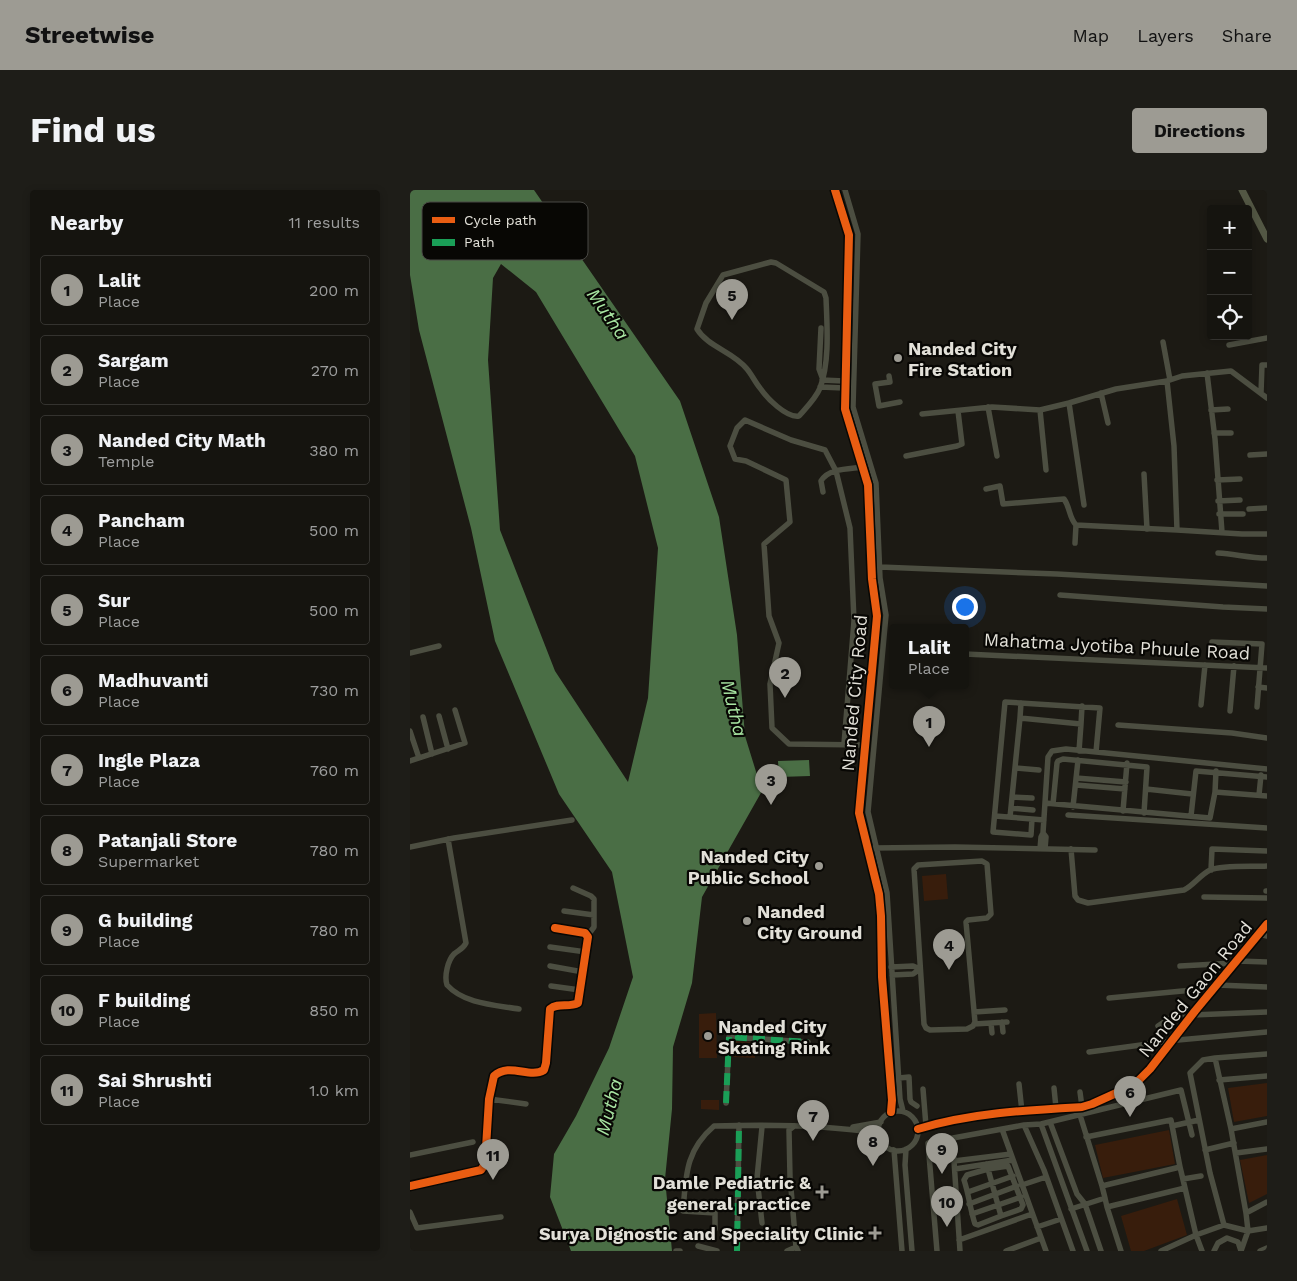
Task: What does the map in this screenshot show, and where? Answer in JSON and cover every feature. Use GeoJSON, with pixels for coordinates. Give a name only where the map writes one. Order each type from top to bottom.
{"type":"FeatureCollection","features":[{"type":"Feature","properties":{"kind":"main road"},"geometry":{"type":"LineString","coordinates":[[1242,190],[1267,239]]}},
{"type":"Feature","properties":{"kind":"street","name":"Nanded City Road"},"geometry":{"type":"LineString","coordinates":[[835,190],[849,235],[844,381],[845,409],[868,485],[872,579],[877,616],[859,813],[878,894],[881,916],[882,968],[892,1100],[891,1112]]}},
{"type":"Feature","properties":{"kind":"street","name":"Nanded City Road"},"geometry":{"type":"LineString","coordinates":[[845,190],[858,234],[853,407],[876,483],[880,567],[886,615],[868,812],[887,893],[899,1078],[903,1111]]}},
{"type":"Feature","properties":{"kind":"street"},"geometry":{"type":"LineString","coordinates":[[771,262],[776,263],[824,292],[826,298],[826,352],[820,387],[812,401],[799,416],[794,417],[780,409],[767,397],[746,367],[736,358],[700,334],[697,328],[698,322],[706,303],[723,275],[771,262]]}},
{"type":"Feature","properties":{"kind":"street"},"geometry":{"type":"LineString","coordinates":[[820,328],[819,369],[822,379]]}},
{"type":"Feature","properties":{"kind":"street"},"geometry":{"type":"LineString","coordinates":[[1229,345],[1267,338]]}},
{"type":"Feature","properties":{"kind":"street"},"geometry":{"type":"LineString","coordinates":[[1163,342],[1169,381],[1174,446],[1177,530]]}},
{"type":"Feature","properties":{"kind":"street"},"geometry":{"type":"LineString","coordinates":[[1261,393],[1262,365],[1267,364]]}},
{"type":"Feature","properties":{"kind":"street"},"geometry":{"type":"LineString","coordinates":[[922,414],[988,407],[1040,410],[1116,389],[1169,381],[1182,376],[1231,371],[1267,398]]}},
{"type":"Feature","properties":{"kind":"street"},"geometry":{"type":"LineString","coordinates":[[1207,373],[1222,532]]}},
{"type":"Feature","properties":{"kind":"street"},"geometry":{"type":"LineString","coordinates":[[889,376],[890,382],[875,384],[879,406],[900,402]]}},
{"type":"Feature","properties":{"kind":"street"},"geometry":{"type":"LineString","coordinates":[[822,379],[844,381]]}},
{"type":"Feature","properties":{"kind":"street"},"geometry":{"type":"LineString","coordinates":[[820,387],[844,388]]}},
{"type":"Feature","properties":{"kind":"street"},"geometry":{"type":"LineString","coordinates":[[1101,393],[1108,423]]}},
{"type":"Feature","properties":{"kind":"street"},"geometry":{"type":"LineString","coordinates":[[1068,403],[1084,505]]}},
{"type":"Feature","properties":{"kind":"street"},"geometry":{"type":"LineString","coordinates":[[988,407],[997,456]]}},
{"type":"Feature","properties":{"kind":"street"},"geometry":{"type":"LineString","coordinates":[[1211,410],[1228,409]]}},
{"type":"Feature","properties":{"kind":"street"},"geometry":{"type":"LineString","coordinates":[[1040,410],[1046,470]]}},
{"type":"Feature","properties":{"kind":"street"},"geometry":{"type":"LineString","coordinates":[[906,456],[962,444],[958,411]]}},
{"type":"Feature","properties":{"kind":"street"},"geometry":{"type":"LineString","coordinates":[[844,744],[854,621],[850,528],[836,471],[825,450],[791,440],[744,420],[737,428],[730,446],[735,458],[746,461],[786,480],[787,488],[790,522],[764,544],[769,616],[778,643],[770,684],[772,728],[790,744],[865,745]]}},
{"type":"Feature","properties":{"kind":"street"},"geometry":{"type":"LineString","coordinates":[[1214,433],[1231,433]]}},
{"type":"Feature","properties":{"kind":"street"},"geometry":{"type":"LineString","coordinates":[[1250,454],[1267,454]]}},
{"type":"Feature","properties":{"kind":"street"},"geometry":{"type":"LineString","coordinates":[[823,492],[822,482],[824,477],[836,471],[863,467]]}},
{"type":"Feature","properties":{"kind":"street"},"geometry":{"type":"LineString","coordinates":[[1144,474],[1148,529]]}},
{"type":"Feature","properties":{"kind":"street"},"geometry":{"type":"LineString","coordinates":[[1217,480],[1240,479]]}},
{"type":"Feature","properties":{"kind":"street"},"geometry":{"type":"LineString","coordinates":[[986,489],[1000,486],[1003,504],[1064,499],[1072,521],[1076,525],[1267,534]]}},
{"type":"Feature","properties":{"kind":"street"},"geometry":{"type":"LineString","coordinates":[[1218,500],[1240,500]]}},
{"type":"Feature","properties":{"kind":"street"},"geometry":{"type":"LineString","coordinates":[[1249,509],[1267,508]]}},
{"type":"Feature","properties":{"kind":"street"},"geometry":{"type":"LineString","coordinates":[[1219,514],[1243,514]]}},
{"type":"Feature","properties":{"kind":"street"},"geometry":{"type":"LineString","coordinates":[[1075,543],[1076,525]]}},
{"type":"Feature","properties":{"kind":"street"},"geometry":{"type":"LineString","coordinates":[[1218,553],[1238,554],[1249,558],[1267,558]]}},
{"type":"Feature","properties":{"kind":"street"},"geometry":{"type":"LineString","coordinates":[[880,567],[1057,574],[1267,586]]}},
{"type":"Feature","properties":{"kind":"street"},"geometry":{"type":"LineString","coordinates":[[1060,595],[1223,607],[1267,608]]}},
{"type":"Feature","properties":{"kind":"street"},"geometry":{"type":"LineString","coordinates":[[875,603],[884,601]]}},
{"type":"Feature","properties":{"kind":"street"},"geometry":{"type":"LineString","coordinates":[[1212,642],[1262,644],[1257,707]]}},
{"type":"Feature","properties":{"kind":"street"},"geometry":{"type":"LineString","coordinates":[[410,653],[439,646]]}},
{"type":"Feature","properties":{"kind":"street","name":"Mahatma Jyotiba Phuule Road"},"geometry":{"type":"LineString","coordinates":[[969,654],[1267,668]]}},
{"type":"Feature","properties":{"kind":"street"},"geometry":{"type":"LineString","coordinates":[[1201,705],[1205,665]]}},
{"type":"Feature","properties":{"kind":"street"},"geometry":{"type":"LineString","coordinates":[[1230,711],[1234,666]]}},
{"type":"Feature","properties":{"kind":"street"},"geometry":{"type":"LineString","coordinates":[[1258,687],[1267,688]]}},
{"type":"Feature","properties":{"kind":"street"},"geometry":{"type":"LineString","coordinates":[[1032,819],[1031,836],[994,832],[1005,702],[1100,708],[1096,752]]}},
{"type":"Feature","properties":{"kind":"street"},"geometry":{"type":"LineString","coordinates":[[1010,817],[1021,702]]}},
{"type":"Feature","properties":{"kind":"street"},"geometry":{"type":"LineString","coordinates":[[1079,750],[1082,706]]}},
{"type":"Feature","properties":{"kind":"street"},"geometry":{"type":"LineString","coordinates":[[410,762],[466,743],[455,710]]}},
{"type":"Feature","properties":{"kind":"street"},"geometry":{"type":"LineString","coordinates":[[439,716],[448,749]]}},
{"type":"Feature","properties":{"kind":"street"},"geometry":{"type":"LineString","coordinates":[[423,717],[432,754]]}},
{"type":"Feature","properties":{"kind":"street"},"geometry":{"type":"LineString","coordinates":[[1020,718],[1080,724]]}},
{"type":"Feature","properties":{"kind":"street"},"geometry":{"type":"LineString","coordinates":[[1118,725],[1232,733],[1267,738]]}},
{"type":"Feature","properties":{"kind":"street"},"geometry":{"type":"LineString","coordinates":[[411,735],[419,758]]}},
{"type":"Feature","properties":{"kind":"street"},"geometry":{"type":"LineString","coordinates":[[1043,849],[1041,837],[1043,833],[1050,754],[1052,751],[1079,750],[1264,769],[1259,796]]}},
{"type":"Feature","properties":{"kind":"street"},"geometry":{"type":"LineString","coordinates":[[1123,811],[1128,755]]}},
{"type":"Feature","properties":{"kind":"street"},"geometry":{"type":"LineString","coordinates":[[1054,804],[1058,761],[1063,758],[1147,767],[1144,812]]}},
{"type":"Feature","properties":{"kind":"street"},"geometry":{"type":"LineString","coordinates":[[1074,807],[1078,760]]}},
{"type":"Feature","properties":{"kind":"street"},"geometry":{"type":"LineString","coordinates":[[1045,803],[1211,818],[1216,764]]}},
{"type":"Feature","properties":{"kind":"street"},"geometry":{"type":"LineString","coordinates":[[1015,768],[1039,770]]}},
{"type":"Feature","properties":{"kind":"street"},"geometry":{"type":"LineString","coordinates":[[1191,816],[1196,772],[1264,777]]}},
{"type":"Feature","properties":{"kind":"street"},"geometry":{"type":"LineString","coordinates":[[1076,781],[1126,782]]}},
{"type":"Feature","properties":{"kind":"street"},"geometry":{"type":"LineString","coordinates":[[1076,781],[1125,790]]}},
{"type":"Feature","properties":{"kind":"street"},"geometry":{"type":"LineString","coordinates":[[1146,789],[1192,794]]}},
{"type":"Feature","properties":{"kind":"street"},"geometry":{"type":"LineString","coordinates":[[1214,792],[1267,796]]}},
{"type":"Feature","properties":{"kind":"street"},"geometry":{"type":"LineString","coordinates":[[1012,797],[1032,798]]}},
{"type":"Feature","properties":{"kind":"street"},"geometry":{"type":"LineString","coordinates":[[1011,808],[1033,810]]}},
{"type":"Feature","properties":{"kind":"street"},"geometry":{"type":"LineString","coordinates":[[1068,815],[1267,828]]}},
{"type":"Feature","properties":{"kind":"street"},"geometry":{"type":"LineString","coordinates":[[995,816],[1044,820]]}},
{"type":"Feature","properties":{"kind":"street"},"geometry":{"type":"LineString","coordinates":[[410,847],[448,839],[572,820]]}},
{"type":"Feature","properties":{"kind":"street"},"geometry":{"type":"LineString","coordinates":[[448,839],[466,943],[451,958],[446,978],[447,985],[468,998],[484,1003],[519,1009]]}},
{"type":"Feature","properties":{"kind":"street"},"geometry":{"type":"LineString","coordinates":[[867,849],[955,847],[1095,850]]}},
{"type":"Feature","properties":{"kind":"street"},"geometry":{"type":"LineString","coordinates":[[1071,849],[1075,896],[1078,900],[1088,903],[1184,890],[1211,870],[1218,868],[1267,866]]}},
{"type":"Feature","properties":{"kind":"street"},"geometry":{"type":"LineString","coordinates":[[1211,870],[1212,849],[1267,851]]}},
{"type":"Feature","properties":{"kind":"street"},"geometry":{"type":"LineString","coordinates":[[974,1024],[966,922],[968,920],[987,918],[991,914],[987,864],[985,861],[918,865],[915,867],[914,874],[924,1024],[926,1028],[930,1030],[967,1029],[974,1026],[974,1024],[1005,1022],[1003,1032]]}},
{"type":"Feature","properties":{"kind":"street"},"geometry":{"type":"LineString","coordinates":[[410,1186],[482,1170],[489,1099],[494,1076],[501,1070],[538,1072],[544,1070],[550,1008],[555,1005],[576,1004],[580,990],[588,935],[593,930],[593,898],[572,888]]}},
{"type":"Feature","properties":{"kind":"street"},"geometry":{"type":"LineString","coordinates":[[1204,897],[1267,898]]}},
{"type":"Feature","properties":{"kind":"street"},"geometry":{"type":"LineString","coordinates":[[564,911],[594,915]]}},
{"type":"Feature","properties":{"kind":"street","name":"Nanded Gaon Road"},"geometry":{"type":"LineString","coordinates":[[918,1129],[942,1122],[1056,1108],[1082,1107],[1134,1085],[1150,1069],[1267,924]]}},
{"type":"Feature","properties":{"kind":"street"},"geometry":{"type":"LineString","coordinates":[[555,928],[588,935]]}},
{"type":"Feature","properties":{"kind":"street"},"geometry":{"type":"LineString","coordinates":[[1259,934],[1267,936]]}},
{"type":"Feature","properties":{"kind":"street"},"geometry":{"type":"LineString","coordinates":[[550,947],[586,952]]}},
{"type":"Feature","properties":{"kind":"street"},"geometry":{"type":"LineString","coordinates":[[1180,966],[1267,962]]}},
{"type":"Feature","properties":{"kind":"street"},"geometry":{"type":"LineString","coordinates":[[550,966],[582,972]]}},
{"type":"Feature","properties":{"kind":"street"},"geometry":{"type":"LineString","coordinates":[[891,967],[913,966],[920,970]]}},
{"type":"Feature","properties":{"kind":"street"},"geometry":{"type":"LineString","coordinates":[[892,975],[913,974],[920,970]]}},
{"type":"Feature","properties":{"kind":"street"},"geometry":{"type":"LineString","coordinates":[[551,986],[580,990]]}},
{"type":"Feature","properties":{"kind":"street"},"geometry":{"type":"LineString","coordinates":[[1109,998],[1216,986],[1267,987]]}},
{"type":"Feature","properties":{"kind":"street"},"geometry":{"type":"LineString","coordinates":[[974,1012],[1005,1010]]}},
{"type":"Feature","properties":{"kind":"street"},"geometry":{"type":"LineString","coordinates":[[1158,1026],[1170,1018],[1194,1013],[1267,1012]]}},
{"type":"Feature","properties":{"kind":"street"},"geometry":{"type":"LineString","coordinates":[[991,1023],[992,1033]]}},
{"type":"Feature","properties":{"kind":"street"},"geometry":{"type":"LineString","coordinates":[[1089,1052],[1178,1040],[1267,1032]]}},
{"type":"Feature","properties":{"kind":"street"},"geometry":{"type":"LineString","coordinates":[[726,1103],[729,1037],[808,1042]]}},
{"type":"Feature","properties":{"kind":"street"},"geometry":{"type":"LineString","coordinates":[[1224,1225],[1205,1150],[1190,1073],[1202,1060],[1267,1054]]}},
{"type":"Feature","properties":{"kind":"street"},"geometry":{"type":"LineString","coordinates":[[1215,1058],[1234,1143],[1246,1213],[1248,1231],[1241,1251]]}},
{"type":"Feature","properties":{"kind":"street"},"geometry":{"type":"LineString","coordinates":[[1219,1080],[1267,1076]]}},
{"type":"Feature","properties":{"kind":"street"},"geometry":{"type":"LineString","coordinates":[[899,1078],[909,1077],[910,1099],[916,1106]]}},
{"type":"Feature","properties":{"kind":"street"},"geometry":{"type":"LineString","coordinates":[[1019,1084],[1022,1112]]}},
{"type":"Feature","properties":{"kind":"street"},"geometry":{"type":"LineString","coordinates":[[923,1088],[926,1126]]}},
{"type":"Feature","properties":{"kind":"street"},"geometry":{"type":"LineString","coordinates":[[1054,1088],[1056,1108]]}},
{"type":"Feature","properties":{"kind":"street"},"geometry":{"type":"LineString","coordinates":[[937,1251],[928,1144],[939,1139],[1024,1125],[1042,1127],[1050,1122],[1181,1090],[1192,1135]]}},
{"type":"Feature","properties":{"kind":"street"},"geometry":{"type":"LineString","coordinates":[[1080,1092],[1082,1107]]}},
{"type":"Feature","properties":{"kind":"street"},"geometry":{"type":"LineString","coordinates":[[489,1099],[526,1104]]}},
{"type":"Feature","properties":{"kind":"street"},"geometry":{"type":"LineString","coordinates":[[903,1111],[913,1118],[918,1129],[915,1141],[906,1149],[894,1150],[883,1143],[879,1133],[881,1122],[891,1112],[903,1111]]}},
{"type":"Feature","properties":{"kind":"street"},"geometry":{"type":"LineString","coordinates":[[1080,1115],[1122,1251]]}},
{"type":"Feature","properties":{"kind":"street"},"geometry":{"type":"LineString","coordinates":[[1086,1136],[1171,1120],[1196,1235],[1202,1251]]}},
{"type":"Feature","properties":{"kind":"street"},"geometry":{"type":"LineString","coordinates":[[1172,1126],[1199,1120]]}},
{"type":"Feature","properties":{"kind":"street"},"geometry":{"type":"LineString","coordinates":[[846,1128],[881,1122]]}},
{"type":"Feature","properties":{"kind":"street"},"geometry":{"type":"LineString","coordinates":[[1050,1122],[1077,1194],[1085,1204],[1101,1251]]}},
{"type":"Feature","properties":{"kind":"street"},"geometry":{"type":"LineString","coordinates":[[1231,1129],[1267,1122]]}},
{"type":"Feature","properties":{"kind":"street"},"geometry":{"type":"LineString","coordinates":[[737,1251],[739,1125]]}},
{"type":"Feature","properties":{"kind":"street"},"geometry":{"type":"LineString","coordinates":[[1024,1125],[1046,1177],[1073,1251]]}},
{"type":"Feature","properties":{"kind":"street"},"geometry":{"type":"LineString","coordinates":[[715,1229],[715,1213],[683,1211],[686,1170],[690,1157],[705,1134],[714,1126],[846,1128],[879,1133]]}},
{"type":"Feature","properties":{"kind":"street"},"geometry":{"type":"LineString","coordinates":[[787,1251],[797,1249],[790,1177],[789,1138],[789,1130],[795,1126]]}},
{"type":"Feature","properties":{"kind":"street"},"geometry":{"type":"LineString","coordinates":[[762,1127],[757,1178],[762,1223]]}},
{"type":"Feature","properties":{"kind":"street"},"geometry":{"type":"LineString","coordinates":[[1042,1127],[1086,1251]]}},
{"type":"Feature","properties":{"kind":"street"},"geometry":{"type":"LineString","coordinates":[[1002,1129],[1012,1157],[1023,1205],[1021,1209],[978,1225],[976,1224],[964,1180],[967,1175],[1012,1157]]}},
{"type":"Feature","properties":{"kind":"street"},"geometry":{"type":"LineString","coordinates":[[952,1138],[960,1251]]}},
{"type":"Feature","properties":{"kind":"street"},"geometry":{"type":"LineString","coordinates":[[410,1154],[473,1142]]}},
{"type":"Feature","properties":{"kind":"street"},"geometry":{"type":"LineString","coordinates":[[1205,1150],[1234,1143]]}},
{"type":"Feature","properties":{"kind":"street"},"geometry":{"type":"LineString","coordinates":[[906,1149],[905,1165],[912,1251]]}},
{"type":"Feature","properties":{"kind":"street"},"geometry":{"type":"LineString","coordinates":[[894,1150],[902,1251]]}},
{"type":"Feature","properties":{"kind":"street"},"geometry":{"type":"LineString","coordinates":[[1236,1153],[1267,1150]]}},
{"type":"Feature","properties":{"kind":"street"},"geometry":{"type":"LineString","coordinates":[[954,1161],[1012,1157]]}},
{"type":"Feature","properties":{"kind":"street"},"geometry":{"type":"LineString","coordinates":[[987,1166],[1001,1216]]}},
{"type":"Feature","properties":{"kind":"street"},"geometry":{"type":"LineString","coordinates":[[955,1169],[1008,1166],[1020,1186],[1046,1251]]}},
{"type":"Feature","properties":{"kind":"street"},"geometry":{"type":"LineString","coordinates":[[1102,1186],[1180,1167]]}},
{"type":"Feature","properties":{"kind":"street"},"geometry":{"type":"LineString","coordinates":[[968,1192],[1014,1176]]}},
{"type":"Feature","properties":{"kind":"street"},"geometry":{"type":"LineString","coordinates":[[1183,1179],[1201,1176]]}},
{"type":"Feature","properties":{"kind":"street"},"geometry":{"type":"LineString","coordinates":[[969,1204],[1046,1177]]}},
{"type":"Feature","properties":{"kind":"street"},"geometry":{"type":"LineString","coordinates":[[1107,1207],[1185,1188]]}},
{"type":"Feature","properties":{"kind":"street"},"geometry":{"type":"LineString","coordinates":[[972,1214],[1021,1197]]}},
{"type":"Feature","properties":{"kind":"street"},"geometry":{"type":"LineString","coordinates":[[1071,1209],[1105,1198]]}},
{"type":"Feature","properties":{"kind":"street"},"geometry":{"type":"LineString","coordinates":[[933,1203],[957,1202]]}},
{"type":"Feature","properties":{"kind":"street"},"geometry":{"type":"LineString","coordinates":[[1246,1213],[1267,1202]]}},
{"type":"Feature","properties":{"kind":"street"},"geometry":{"type":"LineString","coordinates":[[959,1240],[1032,1214]]}},
{"type":"Feature","properties":{"kind":"street"},"geometry":{"type":"LineString","coordinates":[[411,1216],[417,1228],[501,1217]]}},
{"type":"Feature","properties":{"kind":"street"},"geometry":{"type":"LineString","coordinates":[[1037,1227],[1061,1219]]}},
{"type":"Feature","properties":{"kind":"street"},"geometry":{"type":"LineString","coordinates":[[1161,1251],[1224,1225],[1248,1231],[1267,1228]]}},
{"type":"Feature","properties":{"kind":"street"},"geometry":{"type":"LineString","coordinates":[[1006,1251],[1041,1238]]}},
{"type":"Feature","properties":{"kind":"street"},"geometry":{"type":"LineString","coordinates":[[1214,1251],[1218,1243],[1227,1238],[1238,1242],[1241,1251]]}},
{"type":"Feature","properties":{"kind":"street"},"geometry":{"type":"LineString","coordinates":[[698,1246],[717,1251]]}},
{"type":"Feature","properties":{"kind":"street"},"geometry":{"type":"LineString","coordinates":[[1260,1251],[1267,1248]]}},
{"type":"Feature","properties":{"kind":"shaded area"},"geometry":{"type":"Polygon","coordinates":[[[946,874],[948,899],[924,901],[922,876],[946,874]]]}},
{"type":"Feature","properties":{"kind":"shaded area","name":"Nanded City Skating Rink"},"geometry":{"type":"Polygon","coordinates":[[[716,1013],[717,1058],[699,1058],[699,1014],[716,1013]]]}},
{"type":"Feature","properties":{"kind":"shaded area"},"geometry":{"type":"Polygon","coordinates":[[[734,1041],[755,1042],[755,1058],[733,1057],[734,1041]]]}},
{"type":"Feature","properties":{"kind":"shaded area"},"geometry":{"type":"Polygon","coordinates":[[[1267,1083],[1267,1116],[1234,1122],[1228,1088],[1267,1083]]]}},
{"type":"Feature","properties":{"kind":"shaded area"},"geometry":{"type":"Polygon","coordinates":[[[701,1100],[719,1100],[719,1110],[701,1109],[701,1100]]]}},
{"type":"Feature","properties":{"kind":"shaded area"},"geometry":{"type":"Polygon","coordinates":[[[1169,1130],[1175,1164],[1103,1178],[1095,1145],[1169,1130]]]}},
{"type":"Feature","properties":{"kind":"shaded area"},"geometry":{"type":"Polygon","coordinates":[[[1267,1155],[1267,1194],[1249,1203],[1240,1160],[1267,1155]]]}},
{"type":"Feature","properties":{"kind":"shaded area"},"geometry":{"type":"Polygon","coordinates":[[[1177,1199],[1187,1235],[1144,1251],[1131,1251],[1121,1216],[1177,1199]]]}},
{"type":"Feature","properties":{"kind":"water","name":"Mutha"},"geometry":{"type":"Polygon","coordinates":[[[410,190],[534,190],[542,202],[422,202],[422,260],[582,260],[680,401],[719,517],[737,635],[745,736],[762,791],[702,897],[692,983],[673,1047],[672,1109],[665,1179],[672,1251],[571,1251],[550,1197],[554,1154],[576,1116],[609,1048],[633,977],[612,872],[559,794],[495,641],[471,528],[419,330],[410,275],[410,190]],[[501,264],[493,278],[488,360],[500,530],[555,671],[628,782],[648,698],[658,548],[635,456],[536,292],[501,264]]]}},
{"type":"Feature","properties":{"kind":"water"},"geometry":{"type":"Polygon","coordinates":[[[809,760],[810,776],[779,777],[778,761],[809,760]]]}},
{"type":"Feature","properties":{"kind":"marked path"},"geometry":{"type":"LineString","coordinates":[[726,1103],[729,1037],[808,1042]]}},
{"type":"Feature","properties":{"kind":"marked path"},"geometry":{"type":"LineString","coordinates":[[737,1251],[739,1125]]}},
{"type":"Feature","properties":{"kind":"cycle path"},"geometry":{"type":"LineString","coordinates":[[835,190],[849,235],[845,409],[868,485],[872,579],[877,616],[859,813],[879,894],[882,977],[892,1100],[891,1112]]}},
{"type":"Feature","properties":{"kind":"cycle path"},"geometry":{"type":"LineString","coordinates":[[918,1129],[979,1116],[1082,1107],[1134,1085],[1150,1069],[1267,924]]}},
{"type":"Feature","properties":{"kind":"cycle path"},"geometry":{"type":"LineString","coordinates":[[410,1186],[481,1170],[485,1164],[489,1099],[494,1076],[506,1070],[532,1073],[544,1070],[550,1009],[556,1006],[578,1003],[588,937],[585,933],[555,928]]}},
{"type":"Feature","properties":{"kind":"place","name":"Sur"},"geometry":{"type":"Point","coordinates":[732,320]}},
{"type":"Feature","properties":{"kind":"place","name":"Nanded City Fire Station"},"geometry":{"type":"Point","coordinates":[898,358]}},
{"type":"Feature","properties":{"kind":"place","name":"Sargam"},"geometry":{"type":"Point","coordinates":[785,698]}},
{"type":"Feature","properties":{"kind":"place","name":"Lalit"},"geometry":{"type":"Point","coordinates":[929,747]}},
{"type":"Feature","properties":{"kind":"place","name":"Nanded City Math"},"geometry":{"type":"Point","coordinates":[771,805]}},
{"type":"Feature","properties":{"kind":"place","name":"Nanded City Public School"},"geometry":{"type":"Point","coordinates":[819,866]}},
{"type":"Feature","properties":{"kind":"place","name":"Nanded City Ground"},"geometry":{"type":"Point","coordinates":[747,921]}},
{"type":"Feature","properties":{"kind":"place","name":"Pancham"},"geometry":{"type":"Point","coordinates":[949,970]}},
{"type":"Feature","properties":{"kind":"place","name":"Nanded City Skating Rink"},"geometry":{"type":"Point","coordinates":[708,1036]}},
{"type":"Feature","properties":{"kind":"place","name":"Madhuvanti"},"geometry":{"type":"Point","coordinates":[1130,1117]}},
{"type":"Feature","properties":{"kind":"place","name":"Ingle Plaza"},"geometry":{"type":"Point","coordinates":[813,1141]}},
{"type":"Feature","properties":{"kind":"place","name":"Patanjali Store"},"geometry":{"type":"Point","coordinates":[873,1166]}},
{"type":"Feature","properties":{"kind":"place","name":"G building"},"geometry":{"type":"Point","coordinates":[942,1174]}},
{"type":"Feature","properties":{"kind":"place","name":"Sai Shrushti"},"geometry":{"type":"Point","coordinates":[493,1180]}},
{"type":"Feature","properties":{"kind":"place","name":"Damle Pediatric & general practice"},"geometry":{"type":"Point","coordinates":[822,1192]}},
{"type":"Feature","properties":{"kind":"place","name":"F building"},"geometry":{"type":"Point","coordinates":[947,1227]}},
{"type":"Feature","properties":{"kind":"place","name":"Surya Dignostic and Speciality Clinic"},"geometry":{"type":"Point","coordinates":[875,1233]}}]}
